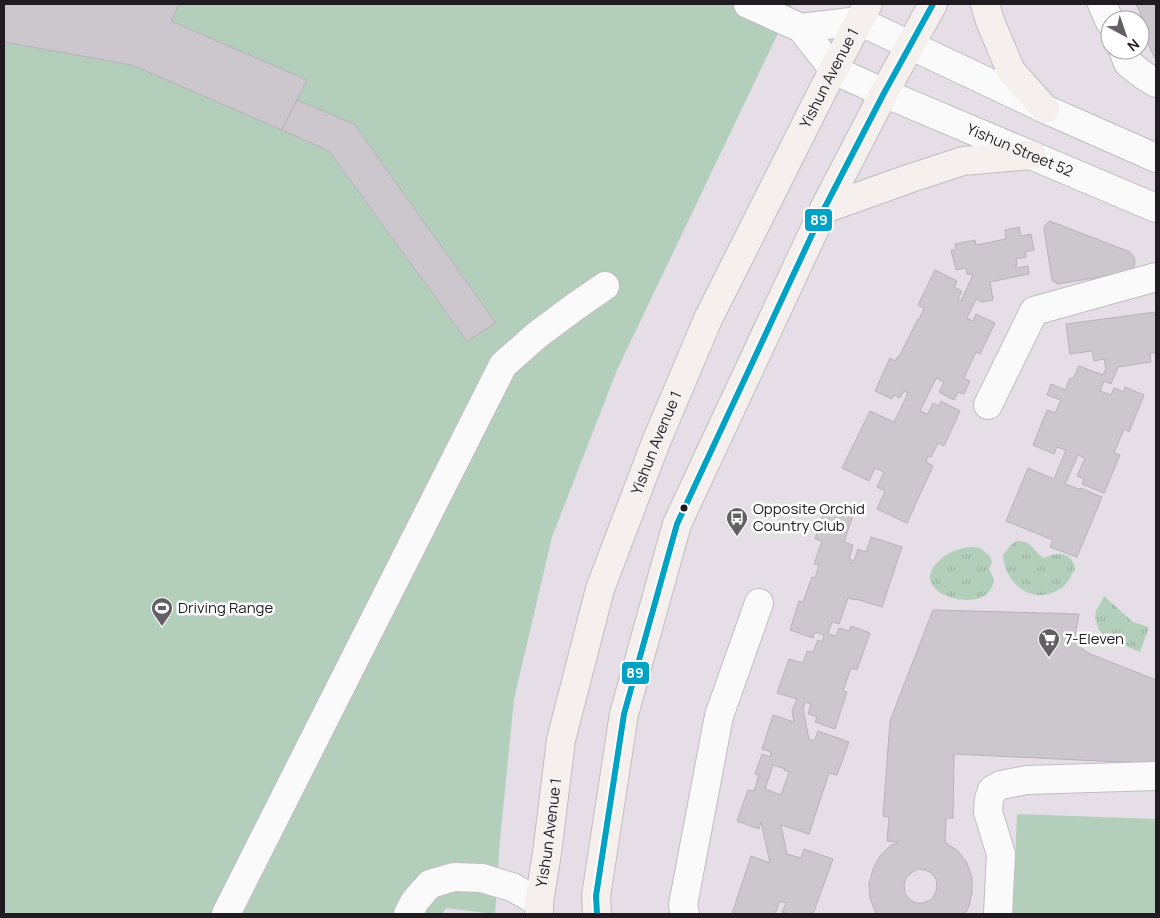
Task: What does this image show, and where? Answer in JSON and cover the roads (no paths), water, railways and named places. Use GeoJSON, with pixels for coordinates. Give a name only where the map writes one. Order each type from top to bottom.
{"type":"FeatureCollection","features":[{"type":"Feature","properties":{"kind":"main road"},"geometry":{"type":"LineString","coordinates":[[597,914],[596,896],[624,714],[677,524],[824,209],[933,4]]}},
{"type":"Feature","properties":{"kind":"main road"},"geometry":{"type":"LineString","coordinates":[[985,4],[1011,71],[1045,109]]}},
{"type":"Feature","properties":{"kind":"main road","name":"Yishun Avenue 1"},"geometry":{"type":"LineString","coordinates":[[539,908],[561,740],[600,589],[656,442],[708,319],[863,12]]}},
{"type":"Feature","properties":{"kind":"main road"},"geometry":{"type":"LineString","coordinates":[[824,209],[963,161],[1032,155]]}},
{"type":"Feature","properties":{"kind":"street"},"geometry":{"type":"LineString","coordinates":[[748,4],[800,28],[834,70]]}},
{"type":"Feature","properties":{"kind":"street"},"geometry":{"type":"LineString","coordinates":[[800,28],[863,12],[910,46],[1156,158]]}},
{"type":"Feature","properties":{"kind":"street"},"geometry":{"type":"LineString","coordinates":[[1127,60],[1143,75],[1156,83]]}},
{"type":"Feature","properties":{"kind":"street","name":"Yishun Street 52"},"geometry":{"type":"LineString","coordinates":[[834,70],[1156,208]]}},
{"type":"Feature","properties":{"kind":"street"},"geometry":{"type":"LineString","coordinates":[[988,405],[1034,311],[1156,278]]}},
{"type":"Feature","properties":{"kind":"street"},"geometry":{"type":"LineString","coordinates":[[226,914],[503,365],[537,334],[605,286]]}},
{"type":"Feature","properties":{"kind":"street"},"geometry":{"type":"LineString","coordinates":[[685,914],[683,906],[719,716],[759,603]]}},
{"type":"Feature","properties":{"kind":"street"},"geometry":{"type":"LineString","coordinates":[[998,914],[1001,854],[988,812],[992,790],[1001,785],[1027,780],[1156,776]]}},
{"type":"Feature","properties":{"kind":"street"},"geometry":{"type":"LineString","coordinates":[[408,914],[415,901],[430,884],[454,877],[482,878],[512,887],[539,908]]}},
{"type":"Feature","properties":{"kind":"place","name":"Opposite Orchid Country Club"},"geometry":{"type":"Point","coordinates":[737,537]}},
{"type":"Feature","properties":{"kind":"place","name":"Driving Range"},"geometry":{"type":"Point","coordinates":[162,627]}},
{"type":"Feature","properties":{"kind":"place","name":"7-Eleven"},"geometry":{"type":"Point","coordinates":[1049,658]}}]}
